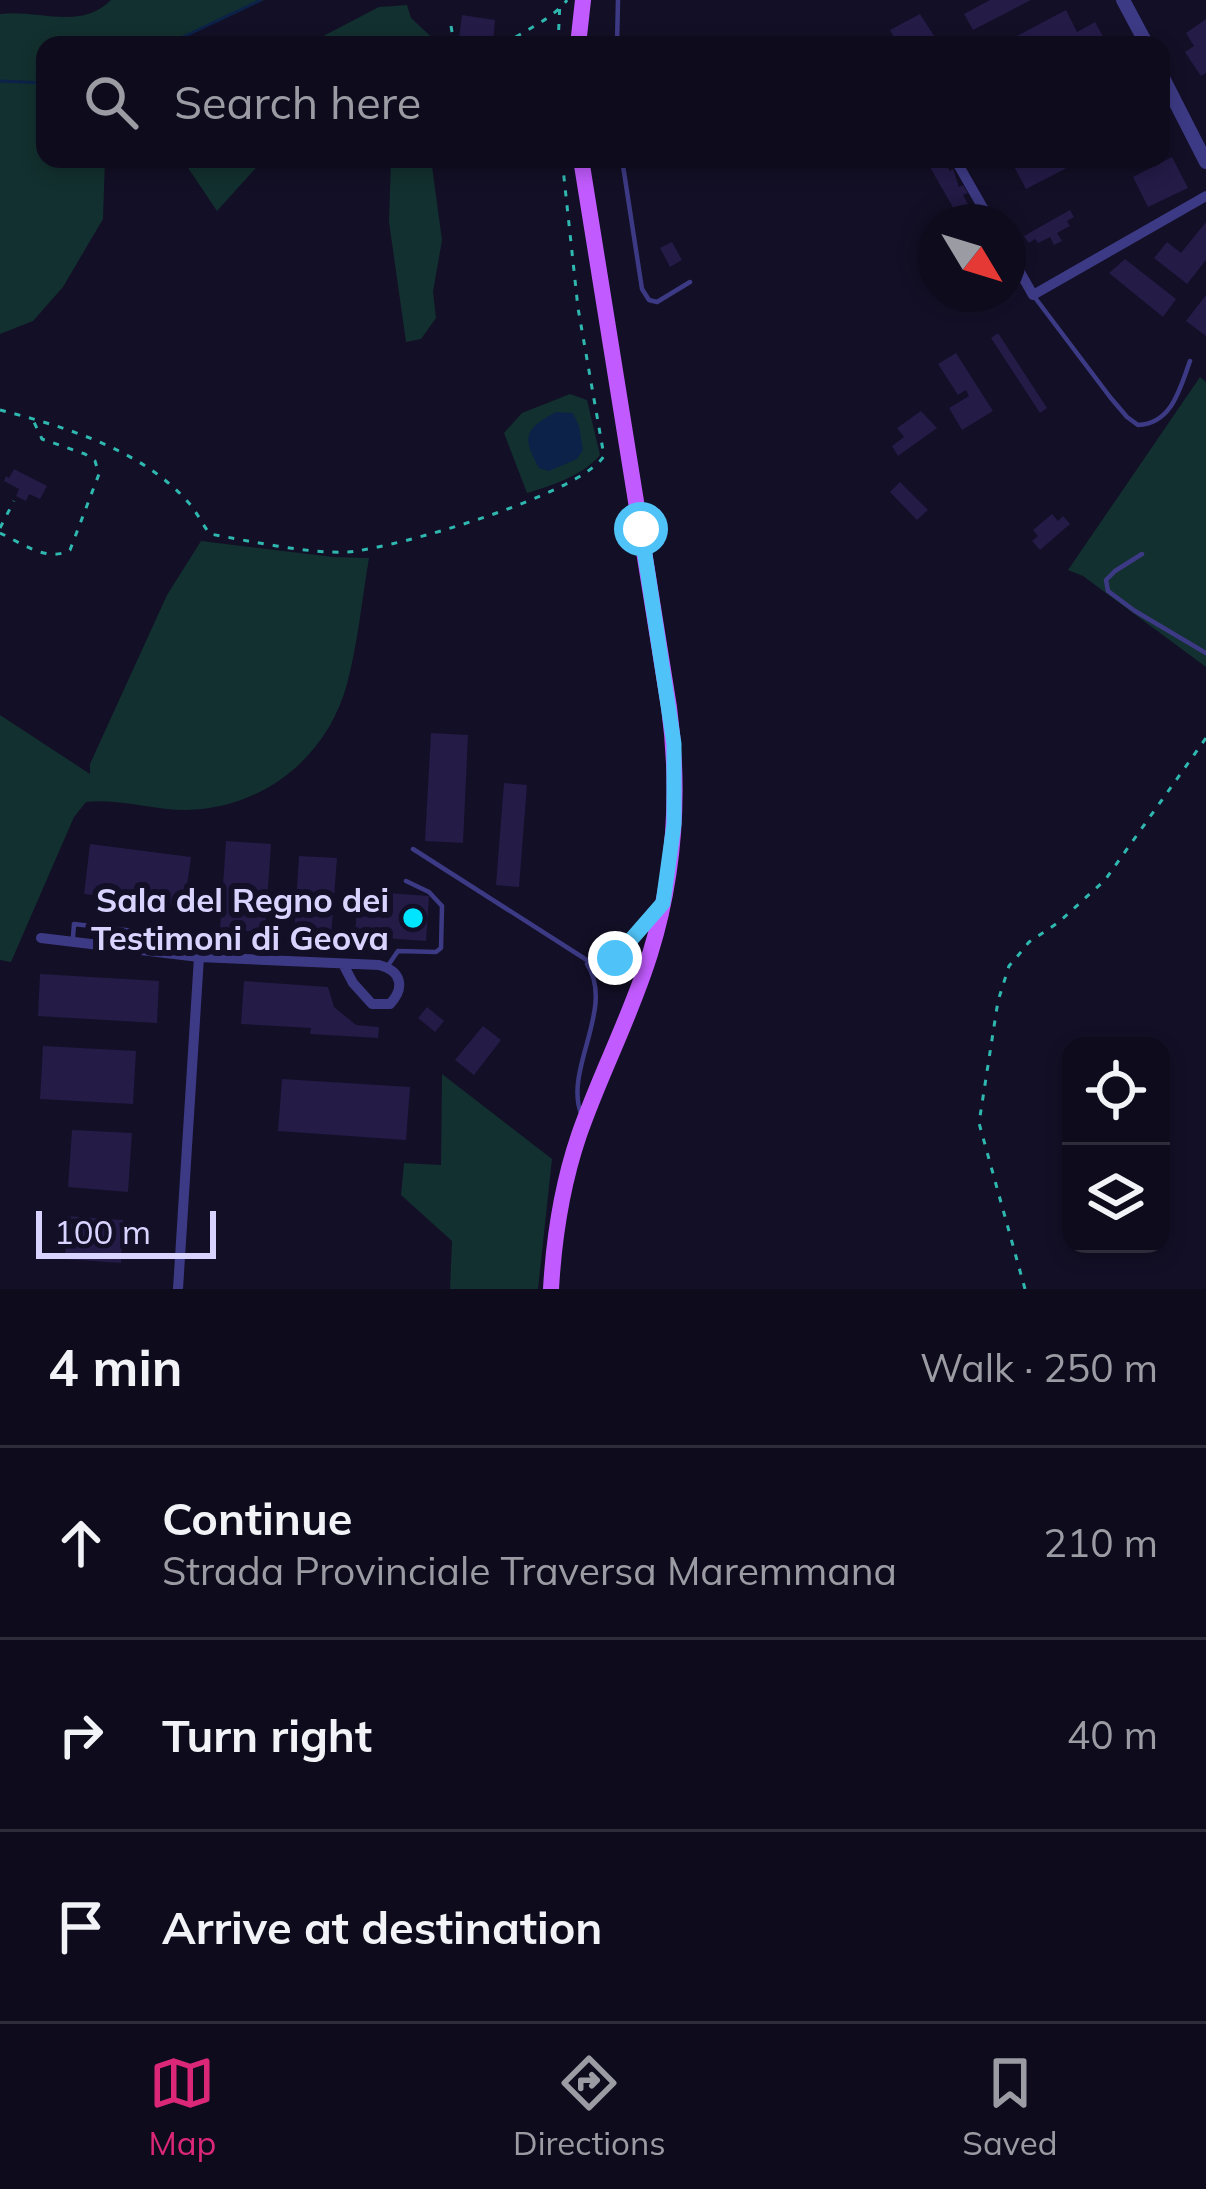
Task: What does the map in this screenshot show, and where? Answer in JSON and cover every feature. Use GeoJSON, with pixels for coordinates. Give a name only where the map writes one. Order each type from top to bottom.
{"type":"FeatureCollection","features":[{"type":"Feature","properties":{"kind":"main road"},"geometry":{"type":"LineString","coordinates":[[579,36],[583,0]]}},
{"type":"Feature","properties":{"kind":"main road"},"geometry":{"type":"LineString","coordinates":[[551,1289],[563,1191],[584,1120],[639,986],[663,903],[674,824],[674,744],[581,168]]}},
{"type":"Feature","properties":{"kind":"street"},"geometry":{"type":"LineString","coordinates":[[1124,0],[1142,36]]}},
{"type":"Feature","properties":{"kind":"street"},"geometry":{"type":"LineString","coordinates":[[1170,91],[1206,161]]}},
{"type":"Feature","properties":{"kind":"street"},"geometry":{"type":"LineString","coordinates":[[960,168],[981,204]]}},
{"type":"Feature","properties":{"kind":"street"},"geometry":{"type":"LineString","coordinates":[[1026,283],[1033,295],[1206,196]]}},
{"type":"Feature","properties":{"kind":"street"},"geometry":{"type":"LineString","coordinates":[[41,938],[199,957],[343,964],[387,967],[401,987],[393,1002],[372,1004],[343,964]]}},
{"type":"Feature","properties":{"kind":"street"},"geometry":{"type":"LineString","coordinates":[[178,1289],[199,957]]}},
{"type":"Feature","properties":{"kind":"lane"},"geometry":{"type":"LineString","coordinates":[[617,36],[618,0]]}},
{"type":"Feature","properties":{"kind":"lane"},"geometry":{"type":"LineString","coordinates":[[623,168],[642,289],[657,302],[690,282]]}},
{"type":"Feature","properties":{"kind":"lane"},"geometry":{"type":"LineString","coordinates":[[1033,295],[1110,398],[1138,425],[1154,423],[1170,408],[1190,361]]}},
{"type":"Feature","properties":{"kind":"lane"},"geometry":{"type":"LineString","coordinates":[[1142,554],[1106,580],[1108,591],[1206,653]]}},
{"type":"Feature","properties":{"kind":"lane"},"geometry":{"type":"LineString","coordinates":[[413,849],[591,970],[595,989],[576,1099],[584,1120]]}},
{"type":"Feature","properties":{"kind":"lane"},"geometry":{"type":"LineString","coordinates":[[387,967],[398,951],[436,952],[442,944],[442,906],[429,892],[406,881]]}},
{"type":"Feature","properties":{"kind":"lane"},"geometry":{"type":"LineString","coordinates":[[583,961],[601,964],[615,958],[663,903]]}},
{"type":"Feature","properties":{"kind":"path"},"geometry":{"type":"LineString","coordinates":[[559,36],[560,0]]}},
{"type":"Feature","properties":{"kind":"path"},"geometry":{"type":"LineString","coordinates":[[516,36],[560,11],[567,0]]}},
{"type":"Feature","properties":{"kind":"path"},"geometry":{"type":"LineString","coordinates":[[451,26],[453,36]]}},
{"type":"Feature","properties":{"kind":"path"},"geometry":{"type":"LineString","coordinates":[[0,410],[85,436],[124,455],[163,479],[190,504],[210,534],[279,546],[346,552],[398,542],[551,491],[598,466],[604,456],[578,308],[563,168]]}},
{"type":"Feature","properties":{"kind":"path"},"geometry":{"type":"LineString","coordinates":[[14,501],[0,531],[60,556],[70,550],[99,475],[95,461],[85,454],[42,439],[32,418]]}},
{"type":"Feature","properties":{"kind":"path"},"geometry":{"type":"LineString","coordinates":[[1025,1289],[979,1124],[1003,982],[1029,942],[1105,880],[1206,738]]}},
{"type":"Feature","properties":{"kind":"green space"},"geometry":{"type":"Polygon","coordinates":[[[111,0],[264,0],[186,36],[36,36],[36,168],[105,168],[103,219],[63,287],[33,321],[0,334],[0,14],[72,17],[111,0]]]}},
{"type":"Feature","properties":{"kind":"green space"},"geometry":{"type":"Polygon","coordinates":[[[407,5],[411,18],[430,36],[323,36],[379,7],[407,5]]]}},
{"type":"Feature","properties":{"kind":"green space"},"geometry":{"type":"Polygon","coordinates":[[[188,168],[256,168],[217,211],[188,168]]]}},
{"type":"Feature","properties":{"kind":"green space"},"geometry":{"type":"Polygon","coordinates":[[[391,168],[432,168],[442,240],[433,292],[436,318],[421,339],[406,342],[389,222],[391,168]]]}},
{"type":"Feature","properties":{"kind":"green space"},"geometry":{"type":"Polygon","coordinates":[[[1200,377],[1206,382],[1206,667],[1083,576],[1068,570],[1200,377]]]}},
{"type":"Feature","properties":{"kind":"green space"},"geometry":{"type":"Polygon","coordinates":[[[570,394],[587,400],[600,455],[576,474],[527,493],[504,433],[522,413],[570,394]]]}},
{"type":"Feature","properties":{"kind":"green space"},"geometry":{"type":"Polygon","coordinates":[[[201,541],[369,558],[354,653],[337,711],[324,735],[288,774],[240,800],[186,810],[86,802],[74,817],[11,962],[0,960],[0,715],[90,774],[90,764],[167,595],[201,541]]]}},
{"type":"Feature","properties":{"kind":"green space"},"geometry":{"type":"Polygon","coordinates":[[[442,1074],[552,1159],[538,1289],[450,1289],[452,1241],[401,1195],[404,1163],[441,1165],[442,1074]]]}},
{"type":"Feature","properties":{"kind":"water"},"geometry":{"type":"Polygon","coordinates":[[[556,412],[573,413],[583,450],[577,459],[549,471],[539,468],[528,441],[532,429],[556,412]]]}},
{"type":"Feature","properties":{"kind":"building"},"geometry":{"type":"Polygon","coordinates":[[[990,0],[1031,0],[973,30],[964,14],[990,0]]]}},
{"type":"Feature","properties":{"kind":"building"},"geometry":{"type":"Polygon","coordinates":[[[1066,10],[1077,32],[1095,22],[1103,36],[1017,36],[1066,10]]]}},
{"type":"Feature","properties":{"kind":"building"},"geometry":{"type":"Polygon","coordinates":[[[920,14],[934,36],[893,36],[890,30],[920,14]]]}},
{"type":"Feature","properties":{"kind":"building"},"geometry":{"type":"Polygon","coordinates":[[[462,15],[495,20],[494,36],[459,36],[462,15]]]}},
{"type":"Feature","properties":{"kind":"building"},"geometry":{"type":"Polygon","coordinates":[[[1206,19],[1206,73],[1201,76],[1185,52],[1194,46],[1186,33],[1206,19]]]}},
{"type":"Feature","properties":{"kind":"building"},"geometry":{"type":"Polygon","coordinates":[[[1170,158],[1188,188],[1148,207],[1133,177],[1151,168],[1170,168],[1170,158]]]}},
{"type":"Feature","properties":{"kind":"building"},"geometry":{"type":"Polygon","coordinates":[[[930,168],[953,169],[959,187],[963,185],[968,193],[963,195],[968,204],[951,204],[930,168]]]}},
{"type":"Feature","properties":{"kind":"building"},"geometry":{"type":"Polygon","coordinates":[[[1015,168],[1067,168],[1026,189],[1015,168]]]}},
{"type":"Feature","properties":{"kind":"building"},"geometry":{"type":"Polygon","coordinates":[[[1070,210],[1074,217],[1067,221],[1070,226],[1057,233],[1062,241],[1054,245],[1050,237],[1029,243],[1026,235],[1070,210]]]}},
{"type":"Feature","properties":{"kind":"building"},"geometry":{"type":"Polygon","coordinates":[[[1206,222],[1206,260],[1187,284],[1154,258],[1167,242],[1181,253],[1206,222]]]}},
{"type":"Feature","properties":{"kind":"building"},"geometry":{"type":"Polygon","coordinates":[[[672,242],[682,260],[670,267],[660,248],[672,242]]]}},
{"type":"Feature","properties":{"kind":"building"},"geometry":{"type":"Polygon","coordinates":[[[1125,259],[1176,299],[1163,317],[1109,273],[1125,259]]]}},
{"type":"Feature","properties":{"kind":"building"},"geometry":{"type":"Polygon","coordinates":[[[1206,295],[1206,336],[1186,321],[1206,295]]]}},
{"type":"Feature","properties":{"kind":"building"},"geometry":{"type":"Polygon","coordinates":[[[998,333],[1047,408],[1040,413],[991,338],[998,333]]]}},
{"type":"Feature","properties":{"kind":"building"},"geometry":{"type":"Polygon","coordinates":[[[956,353],[993,411],[962,430],[949,408],[969,396],[966,390],[958,395],[938,364],[956,353]]]}},
{"type":"Feature","properties":{"kind":"building"},"geometry":{"type":"Polygon","coordinates":[[[921,411],[937,428],[898,456],[892,446],[904,437],[897,428],[921,411]]]}},
{"type":"Feature","properties":{"kind":"building"},"geometry":{"type":"Polygon","coordinates":[[[14,469],[47,486],[40,499],[29,494],[26,501],[16,496],[19,489],[4,481],[14,469]]]}},
{"type":"Feature","properties":{"kind":"building"},"geometry":{"type":"Polygon","coordinates":[[[900,482],[928,510],[917,520],[890,492],[900,482]]]}},
{"type":"Feature","properties":{"kind":"building"},"geometry":{"type":"Polygon","coordinates":[[[1052,514],[1070,524],[1040,550],[1032,541],[1038,536],[1033,530],[1052,514]]]}},
{"type":"Feature","properties":{"kind":"building"},"geometry":{"type":"Polygon","coordinates":[[[431,733],[468,735],[463,843],[425,841],[431,733]]]}},
{"type":"Feature","properties":{"kind":"building"},"geometry":{"type":"Polygon","coordinates":[[[504,783],[527,785],[519,887],[496,885],[504,783]]]}},
{"type":"Feature","properties":{"kind":"building"},"geometry":{"type":"Polygon","coordinates":[[[226,841],[271,844],[265,932],[220,929],[226,841]]]}},
{"type":"Feature","properties":{"kind":"building"},"geometry":{"type":"Polygon","coordinates":[[[90,844],[191,857],[184,907],[84,894],[90,844]]]}},
{"type":"Feature","properties":{"kind":"building"},"geometry":{"type":"Polygon","coordinates":[[[299,856],[337,858],[331,937],[294,935],[299,856]]]}},
{"type":"Feature","properties":{"kind":"building"},"geometry":{"type":"Polygon","coordinates":[[[358,891],[429,896],[426,941],[355,936],[358,891]]]}},
{"type":"Feature","properties":{"kind":"building"},"geometry":{"type":"Polygon","coordinates":[[[40,974],[159,981],[157,1023],[38,1016],[40,974]]]}},
{"type":"Feature","properties":{"kind":"building"},"geometry":{"type":"Polygon","coordinates":[[[244,981],[328,987],[334,1007],[356,1025],[379,1027],[378,1038],[241,1024],[244,981]]]}},
{"type":"Feature","properties":{"kind":"building"},"geometry":{"type":"Polygon","coordinates":[[[427,1007],[444,1021],[435,1032],[418,1018],[427,1007]]]}},
{"type":"Feature","properties":{"kind":"building"},"geometry":{"type":"Polygon","coordinates":[[[483,1026],[501,1040],[474,1075],[455,1060],[483,1026]]]}},
{"type":"Feature","properties":{"kind":"building"},"geometry":{"type":"Polygon","coordinates":[[[43,1046],[136,1051],[133,1104],[40,1099],[43,1046]]]}},
{"type":"Feature","properties":{"kind":"building"},"geometry":{"type":"Polygon","coordinates":[[[282,1079],[410,1087],[406,1140],[278,1131],[282,1079]]]}},
{"type":"Feature","properties":{"kind":"building"},"geometry":{"type":"Polygon","coordinates":[[[72,1130],[132,1133],[128,1192],[68,1187],[72,1130]]]}},
{"type":"Feature","properties":{"kind":"building"},"geometry":{"type":"Polygon","coordinates":[[[67,1216],[123,1220],[121,1263],[65,1259],[67,1216]]]}},
{"type":"Feature","properties":{"kind":"waterway"},"geometry":{"type":"LineString","coordinates":[[185,36],[261,0]]}},
{"type":"Feature","properties":{"kind":"waterway"},"geometry":{"type":"LineString","coordinates":[[0,81],[36,83]]}},
{"type":"Feature","properties":{"kind":"place","name":"Sala del Regno dei Testimoni di Geova"},"geometry":{"type":"Point","coordinates":[413,918]}},
{"type":"Feature","properties":{"kind":"route"},"geometry":{"type":"LineString","coordinates":[[615,958],[663,903],[674,824],[674,744],[641,529]]}}]}
